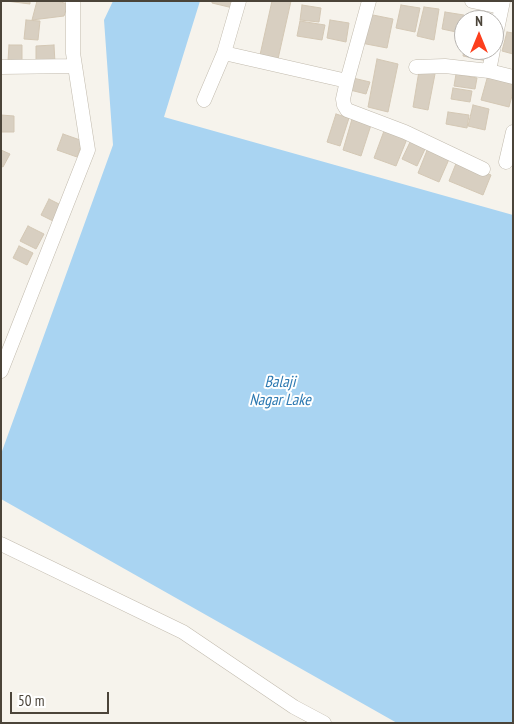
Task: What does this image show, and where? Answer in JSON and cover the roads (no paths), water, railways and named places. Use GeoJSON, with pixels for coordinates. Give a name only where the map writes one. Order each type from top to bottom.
{"type":"FeatureCollection","features":[{"type":"Feature","properties":{"kind":"street"},"geometry":{"type":"LineString","coordinates":[[1,371],[88,150],[73,53],[73,1]]}},
{"type":"Feature","properties":{"kind":"street"},"geometry":{"type":"LineString","coordinates":[[204,100],[224,53],[239,1]]}},
{"type":"Feature","properties":{"kind":"street"},"geometry":{"type":"LineString","coordinates":[[369,1],[343,99],[347,110],[405,132],[483,169]]}},
{"type":"Feature","properties":{"kind":"street"},"geometry":{"type":"LineString","coordinates":[[472,1],[502,4]]}},
{"type":"Feature","properties":{"kind":"street"},"geometry":{"type":"LineString","coordinates":[[224,53],[347,81]]}},
{"type":"Feature","properties":{"kind":"street"},"geometry":{"type":"LineString","coordinates":[[489,71],[491,60]]}},
{"type":"Feature","properties":{"kind":"street"},"geometry":{"type":"LineString","coordinates":[[1,67],[75,66]]}},
{"type":"Feature","properties":{"kind":"street"},"geometry":{"type":"LineString","coordinates":[[416,67],[445,66],[489,71],[513,78]]}},
{"type":"Feature","properties":{"kind":"street"},"geometry":{"type":"LineString","coordinates":[[506,162],[513,132]]}},
{"type":"Feature","properties":{"kind":"street"},"geometry":{"type":"LineString","coordinates":[[1,544],[183,632],[294,707],[324,723]]}},
{"type":"Feature","properties":{"kind":"water","name":"Balaji Nagar Lake"},"geometry":{"type":"Polygon","coordinates":[[[113,1],[200,1],[164,117],[513,215],[513,723],[397,723],[1,499],[1,454],[113,145],[104,20],[113,1]]]}}]}
